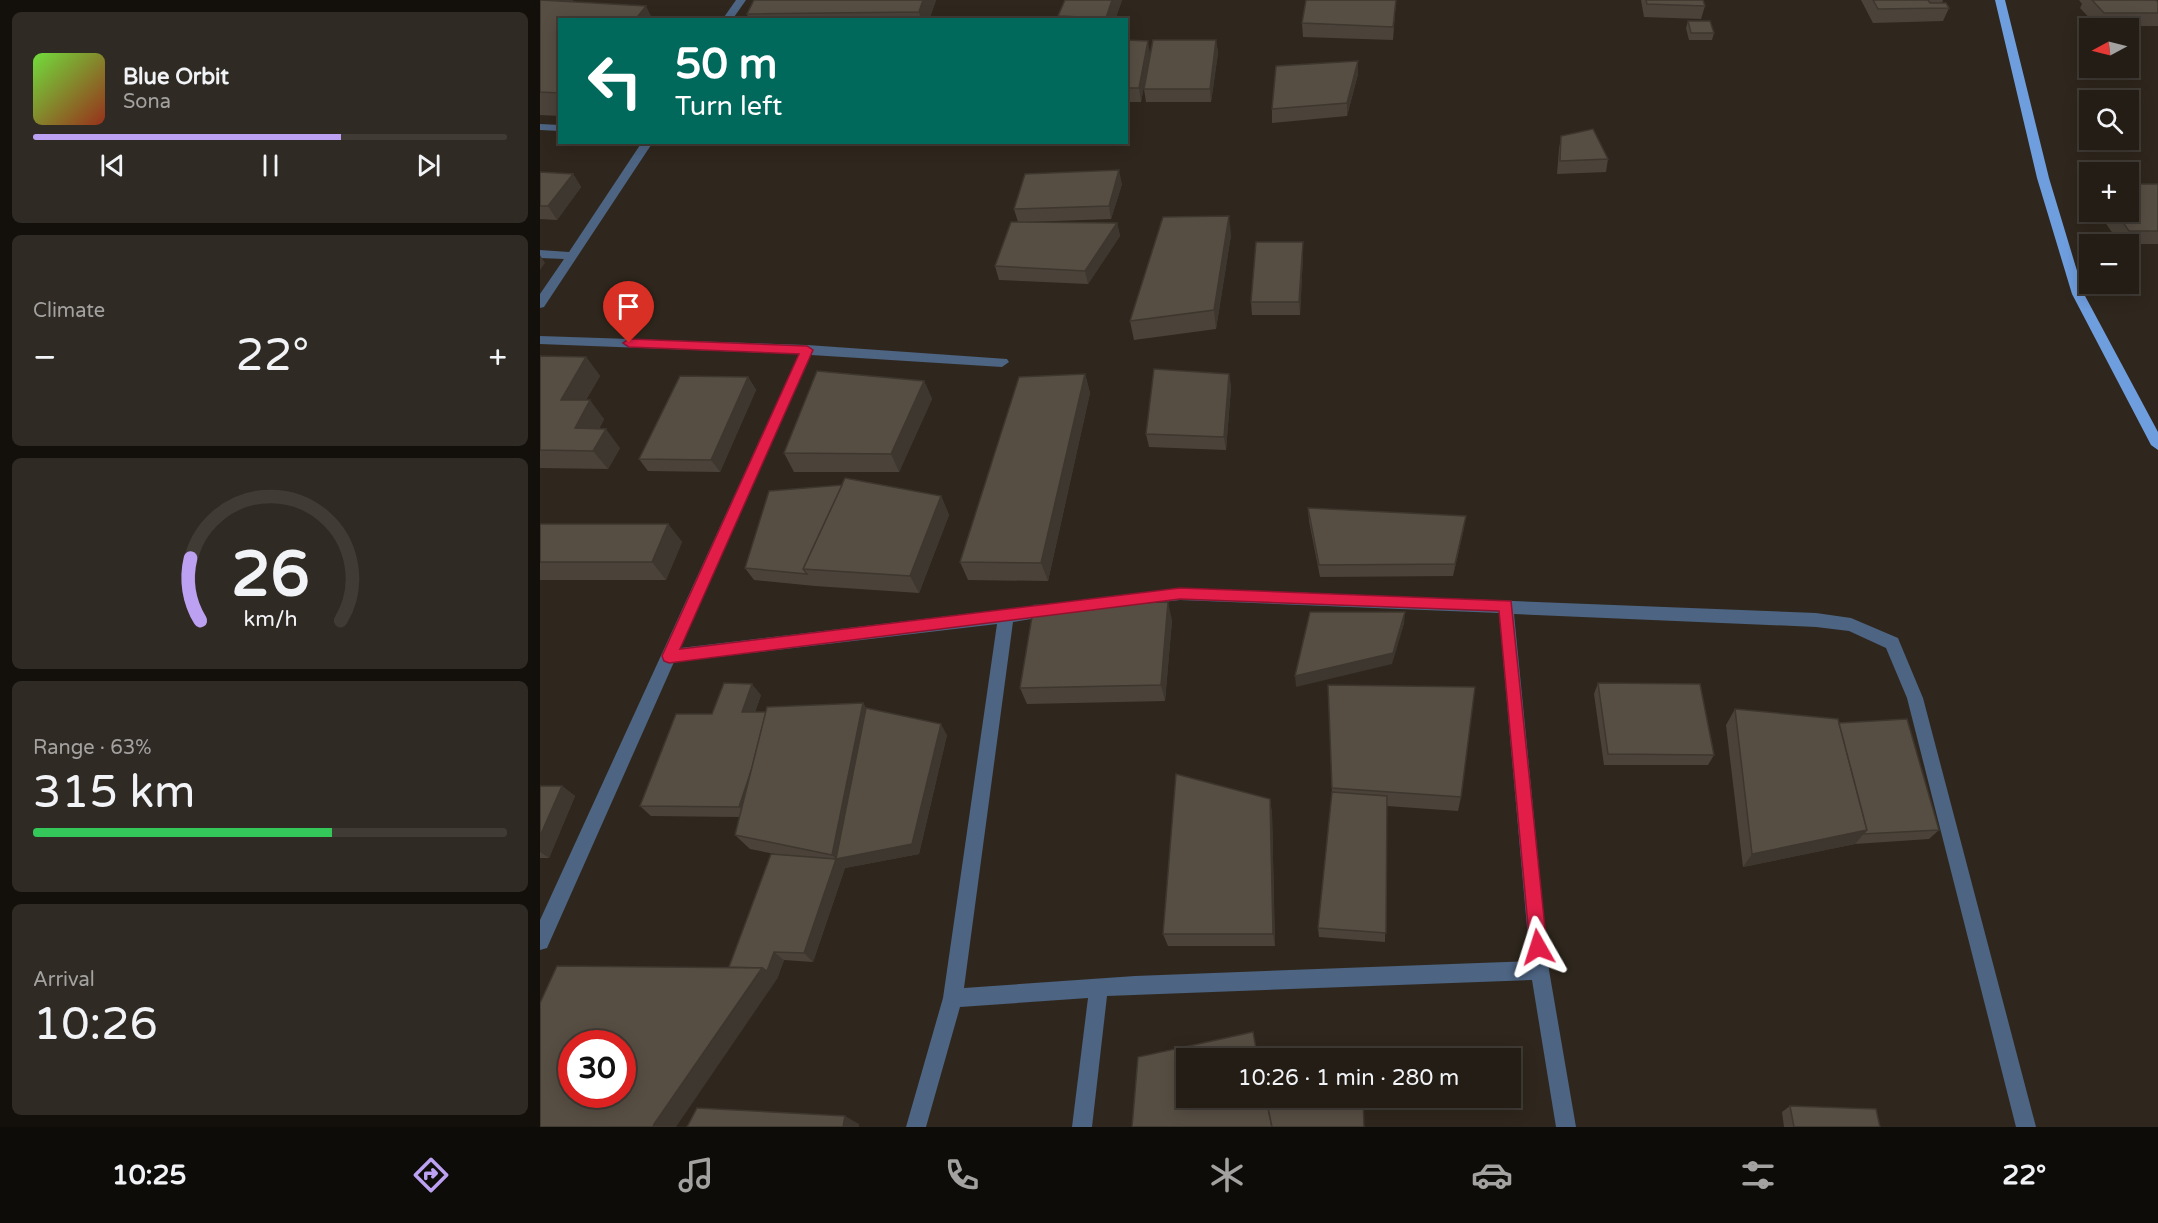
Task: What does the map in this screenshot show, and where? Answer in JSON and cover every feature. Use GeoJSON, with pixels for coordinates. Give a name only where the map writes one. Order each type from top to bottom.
{"type":"FeatureCollection","features":[{"type":"Feature","properties":{"kind":"main road"},"geometry":{"type":"LineString","coordinates":[[2000,0],[2043,178],[2078,294],[2158,445]]}},
{"type":"Feature","properties":{"kind":"street"},"geometry":{"type":"LineString","coordinates":[[728,18],[741,0]]}},
{"type":"Feature","properties":{"kind":"street"},"geometry":{"type":"LineString","coordinates":[[540,127],[558,128]]}},
{"type":"Feature","properties":{"kind":"street"},"geometry":{"type":"LineString","coordinates":[[540,304],[647,144]]}},
{"type":"Feature","properties":{"kind":"street"},"geometry":{"type":"LineString","coordinates":[[540,254],[573,256]]}},
{"type":"Feature","properties":{"kind":"street"},"geometry":{"type":"LineString","coordinates":[[540,340],[807,350],[1002,362]]}},
{"type":"Feature","properties":{"kind":"street"},"geometry":{"type":"LineString","coordinates":[[540,941],[807,350]]}},
{"type":"Feature","properties":{"kind":"street"},"geometry":{"type":"LineString","coordinates":[[669,656],[1180,594],[1816,620],[1851,625],[1892,644],[1915,698],[2026,1127]]}},
{"type":"Feature","properties":{"kind":"street"},"geometry":{"type":"LineString","coordinates":[[1506,606],[1540,970],[1566,1127]]}},
{"type":"Feature","properties":{"kind":"street"},"geometry":{"type":"LineString","coordinates":[[916,1127],[953,998],[1006,616]]}},
{"type":"Feature","properties":{"kind":"street"},"geometry":{"type":"LineString","coordinates":[[953,998],[1099,987],[1540,970]]}},
{"type":"Feature","properties":{"kind":"street"},"geometry":{"type":"LineString","coordinates":[[1082,1127],[1099,987]]}},
{"type":"Feature","properties":{"kind":"building"},"geometry":{"type":"Polygon","coordinates":[[[540,0],[646,6],[637,18],[558,18],[558,93],[540,92],[540,0]]]}},
{"type":"Feature","properties":{"kind":"building"},"geometry":{"type":"Polygon","coordinates":[[[754,0],[923,0],[919,12],[747,14],[754,0]]]}},
{"type":"Feature","properties":{"kind":"building"},"geometry":{"type":"Polygon","coordinates":[[[1065,0],[1112,0],[1106,18],[1058,16],[1065,0]]]}},
{"type":"Feature","properties":{"kind":"building"},"geometry":{"type":"Polygon","coordinates":[[[1306,0],[1396,0],[1393,27],[1302,23],[1306,0]]]}},
{"type":"Feature","properties":{"kind":"building"},"geometry":{"type":"Polygon","coordinates":[[[1646,0],[1703,0],[1705,6],[1647,4],[1646,0]]]}},
{"type":"Feature","properties":{"kind":"building"},"geometry":{"type":"Polygon","coordinates":[[[1873,0],[1928,0],[1930,3],[1946,3],[1949,8],[1878,9],[1873,0]]]}},
{"type":"Feature","properties":{"kind":"building"},"geometry":{"type":"Polygon","coordinates":[[[2092,0],[2156,0],[2158,13],[2104,13],[2092,0]]]}},
{"type":"Feature","properties":{"kind":"building"},"geometry":{"type":"Polygon","coordinates":[[[1688,21],[1710,21],[1714,33],[1691,33],[1688,21]]]}},
{"type":"Feature","properties":{"kind":"building"},"geometry":{"type":"Polygon","coordinates":[[[1128,40],[1148,41],[1139,88],[1128,88],[1128,40]]]}},
{"type":"Feature","properties":{"kind":"building"},"geometry":{"type":"Polygon","coordinates":[[[1153,40],[1216,40],[1210,89],[1144,89],[1153,40]]]}},
{"type":"Feature","properties":{"kind":"building"},"geometry":{"type":"Polygon","coordinates":[[[1358,61],[1347,103],[1272,109],[1276,66],[1358,61]]]}},
{"type":"Feature","properties":{"kind":"building"},"geometry":{"type":"Polygon","coordinates":[[[1593,129],[1608,159],[1560,161],[1561,136],[1593,129]]]}},
{"type":"Feature","properties":{"kind":"building"},"geometry":{"type":"Polygon","coordinates":[[[1119,170],[1109,206],[1014,209],[1025,174],[1119,170]]]}},
{"type":"Feature","properties":{"kind":"building"},"geometry":{"type":"Polygon","coordinates":[[[540,172],[573,174],[548,206],[540,206],[540,172]]]}},
{"type":"Feature","properties":{"kind":"building"},"geometry":{"type":"Polygon","coordinates":[[[2139,184],[2158,184],[2158,231],[2129,231],[2123,222],[2139,222],[2139,184]]]}},
{"type":"Feature","properties":{"kind":"building"},"geometry":{"type":"Polygon","coordinates":[[[1229,216],[1214,310],[1130,321],[1163,217],[1229,216]]]}},
{"type":"Feature","properties":{"kind":"building"},"geometry":{"type":"Polygon","coordinates":[[[1011,222],[1117,223],[1085,271],[995,266],[1011,222]]]}},
{"type":"Feature","properties":{"kind":"building"},"geometry":{"type":"Polygon","coordinates":[[[1256,242],[1303,242],[1299,302],[1251,302],[1256,242]]]}},
{"type":"Feature","properties":{"kind":"building"},"geometry":{"type":"Polygon","coordinates":[[[540,356],[586,357],[561,400],[590,400],[575,428],[606,429],[593,451],[540,450],[540,356]]]}},
{"type":"Feature","properties":{"kind":"building"},"geometry":{"type":"Polygon","coordinates":[[[1154,369],[1229,374],[1224,437],[1146,434],[1154,369]]]}},
{"type":"Feature","properties":{"kind":"building"},"geometry":{"type":"Polygon","coordinates":[[[817,371],[924,381],[891,454],[784,453],[817,371]]]}},
{"type":"Feature","properties":{"kind":"building"},"geometry":{"type":"Polygon","coordinates":[[[1085,374],[1041,563],[960,562],[1019,377],[1085,374]]]}},
{"type":"Feature","properties":{"kind":"building"},"geometry":{"type":"Polygon","coordinates":[[[680,376],[748,377],[711,460],[639,459],[680,376]]]}},
{"type":"Feature","properties":{"kind":"building"},"geometry":{"type":"Polygon","coordinates":[[[845,478],[941,496],[910,576],[803,569],[845,478]]]}},
{"type":"Feature","properties":{"kind":"building"},"geometry":{"type":"Polygon","coordinates":[[[842,485],[803,569],[807,574],[745,568],[769,491],[842,485]]]}},
{"type":"Feature","properties":{"kind":"building"},"geometry":{"type":"Polygon","coordinates":[[[1308,508],[1466,516],[1455,564],[1319,565],[1308,508]]]}},
{"type":"Feature","properties":{"kind":"building"},"geometry":{"type":"Polygon","coordinates":[[[540,524],[668,524],[652,562],[540,562],[540,524]]]}},
{"type":"Feature","properties":{"kind":"building"},"geometry":{"type":"Polygon","coordinates":[[[1168,602],[1161,685],[1020,688],[1034,605],[1168,602]]]}},
{"type":"Feature","properties":{"kind":"building"},"geometry":{"type":"Polygon","coordinates":[[[1310,612],[1405,612],[1393,653],[1295,676],[1310,612]]]}},
{"type":"Feature","properties":{"kind":"building"},"geometry":{"type":"Polygon","coordinates":[[[724,683],[752,684],[742,712],[766,712],[752,768],[739,807],[640,806],[676,714],[712,714],[724,683]]]}},
{"type":"Feature","properties":{"kind":"building"},"geometry":{"type":"Polygon","coordinates":[[[1598,683],[1700,684],[1714,755],[1608,754],[1598,683]]]}},
{"type":"Feature","properties":{"kind":"building"},"geometry":{"type":"Polygon","coordinates":[[[1328,685],[1475,687],[1461,797],[1332,788],[1328,685]]]}},
{"type":"Feature","properties":{"kind":"building"},"geometry":{"type":"Polygon","coordinates":[[[863,703],[832,855],[735,835],[767,707],[863,703]]]}},
{"type":"Feature","properties":{"kind":"building"},"geometry":{"type":"Polygon","coordinates":[[[866,708],[941,724],[912,844],[836,859],[866,708]]]}},
{"type":"Feature","properties":{"kind":"building"},"geometry":{"type":"Polygon","coordinates":[[[1735,709],[1838,719],[1867,830],[1752,854],[1735,709]]]}},
{"type":"Feature","properties":{"kind":"building"},"geometry":{"type":"Polygon","coordinates":[[[1907,719],[1939,830],[1863,834],[1867,830],[1839,723],[1907,719]]]}},
{"type":"Feature","properties":{"kind":"building"},"geometry":{"type":"Polygon","coordinates":[[[1176,774],[1270,799],[1273,934],[1163,934],[1176,774]]]}},
{"type":"Feature","properties":{"kind":"building"},"geometry":{"type":"Polygon","coordinates":[[[540,786],[562,786],[540,836],[540,786]]]}},
{"type":"Feature","properties":{"kind":"building"},"geometry":{"type":"Polygon","coordinates":[[[1332,792],[1387,796],[1386,933],[1318,928],[1332,792]]]}},
{"type":"Feature","properties":{"kind":"building"},"geometry":{"type":"Polygon","coordinates":[[[771,854],[836,859],[804,953],[774,952],[767,971],[762,968],[729,967],[771,854]]]}},
{"type":"Feature","properties":{"kind":"building"},"geometry":{"type":"Polygon","coordinates":[[[557,966],[762,968],[653,1127],[540,1127],[540,1003],[557,966]]]}},
{"type":"Feature","properties":{"kind":"building"},"geometry":{"type":"Polygon","coordinates":[[[1253,1032],[1256,1048],[1179,1048],[1253,1032]]]}},
{"type":"Feature","properties":{"kind":"building"},"geometry":{"type":"Polygon","coordinates":[[[1176,1049],[1176,1108],[1268,1108],[1272,1127],[1132,1127],[1138,1057],[1176,1049]]]}},
{"type":"Feature","properties":{"kind":"building"},"geometry":{"type":"Polygon","coordinates":[[[1790,1106],[1876,1109],[1880,1127],[1794,1127],[1790,1106]]]}},
{"type":"Feature","properties":{"kind":"building"},"geometry":{"type":"Polygon","coordinates":[[[697,1108],[845,1116],[843,1127],[687,1127],[697,1108]]]}},
{"type":"Feature","properties":{"kind":"building"},"geometry":{"type":"Polygon","coordinates":[[[1268,1108],[1363,1108],[1364,1127],[1272,1127],[1268,1108]]]}},
{"type":"Feature","properties":{"kind":"route"},"geometry":{"type":"LineString","coordinates":[[629,343],[807,350],[669,656],[1180,594],[1506,606],[1538,947]]}}]}
